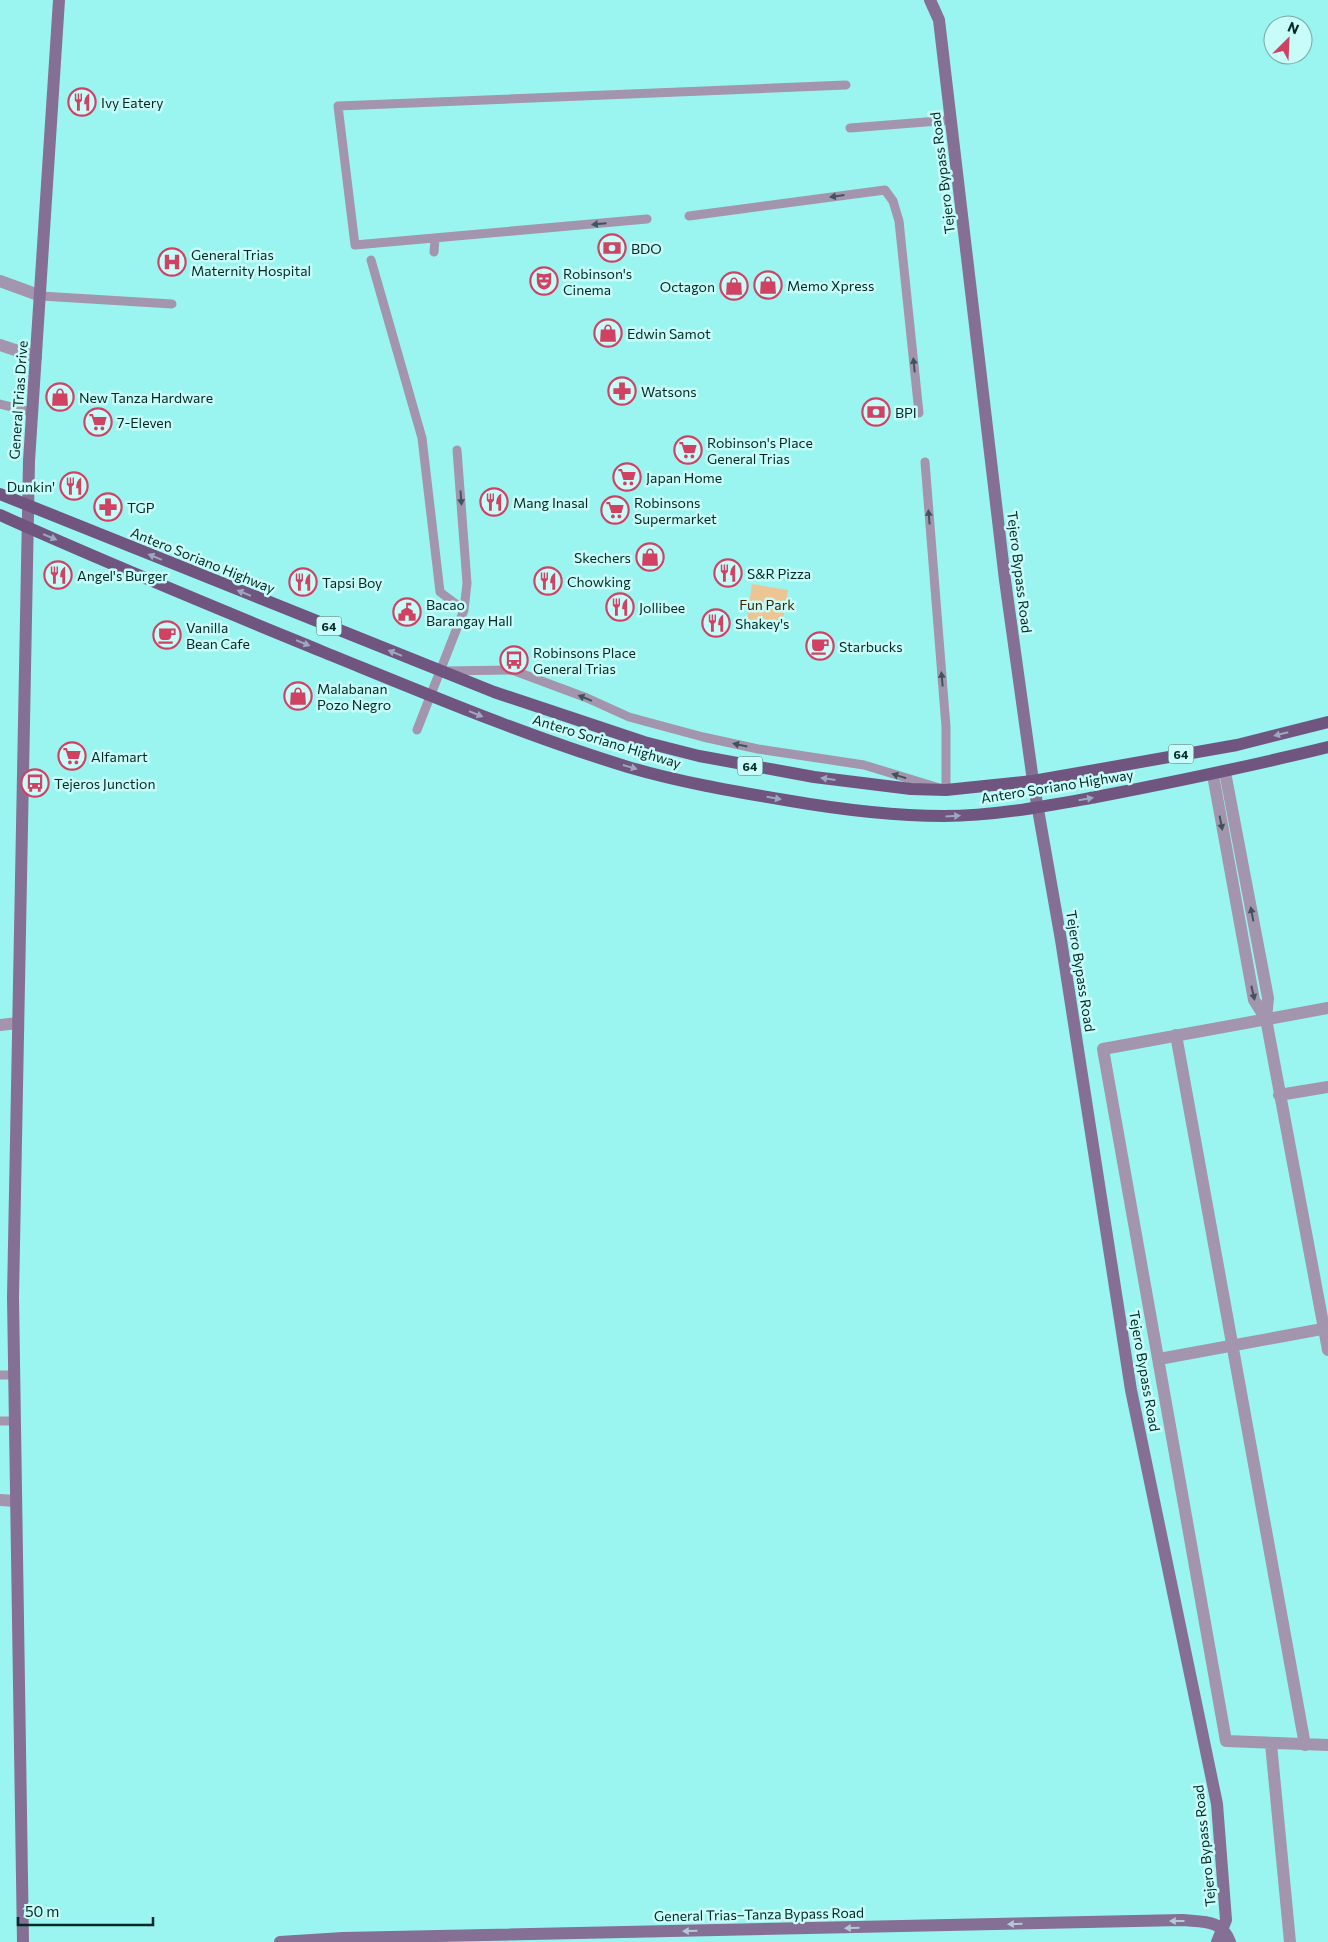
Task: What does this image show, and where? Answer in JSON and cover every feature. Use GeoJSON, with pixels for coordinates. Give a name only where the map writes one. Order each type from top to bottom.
{"type":"FeatureCollection","features":[{"type":"Feature","properties":{"kind":"main road","name":"General Trias Drive"},"geometry":{"type":"LineString","coordinates":[[23,1942],[14,1421],[18,1024],[31,412],[41,296],[59,0]]}},
{"type":"Feature","properties":{"kind":"main road","name":"Tejero Bypass Road"},"geometry":{"type":"LineString","coordinates":[[930,0],[940,20],[1005,580],[1038,807],[1131,1390],[1217,1804],[1226,1920],[1224,1929],[1217,1942]]}},
{"type":"Feature","properties":{"kind":"main road","name":"Antero Soriano Highway"},"geometry":{"type":"LineString","coordinates":[[0,494],[441,671],[559,716],[644,742],[699,756],[865,785],[946,790],[1034,781],[1237,745],[1328,722]]}},
{"type":"Feature","properties":{"kind":"main road","name":"Antero Soriano Highway"},"geometry":{"type":"LineString","coordinates":[[0,515],[431,696],[629,767],[692,783],[742,792],[805,803],[903,815],[946,816],[1038,807],[1219,773],[1328,748]]}},
{"type":"Feature","properties":{"kind":"main road","name":"General Trias–Tanza Bypass Road"},"geometry":{"type":"LineString","coordinates":[[280,1942],[353,1937],[1182,1920],[1209,1923],[1224,1929]]}},
{"type":"Feature","properties":{"kind":"main road"},"geometry":{"type":"LineString","coordinates":[[1224,1929],[1230,1942]]}},
{"type":"Feature","properties":{"kind":"street"},"geometry":{"type":"LineString","coordinates":[[0,281],[41,296]]}},
{"type":"Feature","properties":{"kind":"street"},"geometry":{"type":"LineString","coordinates":[[0,345],[36,357]]}},
{"type":"Feature","properties":{"kind":"street"},"geometry":{"type":"LineString","coordinates":[[1219,773],[1268,998],[1266,1020],[1279,1095],[1326,1328],[1328,1350]]}},
{"type":"Feature","properties":{"kind":"street"},"geometry":{"type":"LineString","coordinates":[[1219,773],[1247,964],[1254,1000],[1266,1020]]}},
{"type":"Feature","properties":{"kind":"street"},"geometry":{"type":"LineString","coordinates":[[1328,1008],[1104,1049],[1226,1741],[1328,1745]]}},
{"type":"Feature","properties":{"kind":"street"},"geometry":{"type":"LineString","coordinates":[[0,1025],[18,1024]]}},
{"type":"Feature","properties":{"kind":"street"},"geometry":{"type":"LineString","coordinates":[[1176,1035],[1234,1345],[1305,1745]]}},
{"type":"Feature","properties":{"kind":"street"},"geometry":{"type":"LineString","coordinates":[[1279,1095],[1328,1087]]}},
{"type":"Feature","properties":{"kind":"street"},"geometry":{"type":"LineString","coordinates":[[1159,1360],[1326,1328]]}},
{"type":"Feature","properties":{"kind":"street"},"geometry":{"type":"LineString","coordinates":[[0,1500],[15,1500]]}},
{"type":"Feature","properties":{"kind":"street"},"geometry":{"type":"LineString","coordinates":[[1271,1744],[1290,1942]]}},
{"type":"Feature","properties":{"kind":"lane"},"geometry":{"type":"LineString","coordinates":[[647,219],[356,245],[338,106],[846,85]]}},
{"type":"Feature","properties":{"kind":"lane"},"geometry":{"type":"LineString","coordinates":[[850,128],[951,120]]}},
{"type":"Feature","properties":{"kind":"lane"},"geometry":{"type":"LineString","coordinates":[[689,216],[885,190],[892,201],[899,221],[919,413]]}},
{"type":"Feature","properties":{"kind":"lane"},"geometry":{"type":"LineString","coordinates":[[434,252],[435,239]]}},
{"type":"Feature","properties":{"kind":"lane"},"geometry":{"type":"LineString","coordinates":[[371,260],[422,438],[440,592],[464,610]]}},
{"type":"Feature","properties":{"kind":"lane"},"geometry":{"type":"LineString","coordinates":[[41,296],[172,304]]}},
{"type":"Feature","properties":{"kind":"lane"},"geometry":{"type":"LineString","coordinates":[[0,404],[31,412]]}},
{"type":"Feature","properties":{"kind":"lane"},"geometry":{"type":"LineString","coordinates":[[417,730],[464,610],[467,583],[457,450]]}},
{"type":"Feature","properties":{"kind":"lane"},"geometry":{"type":"LineString","coordinates":[[441,671],[512,670],[587,698],[628,717],[758,749],[864,765],[946,790],[946,727],[925,462]]}},
{"type":"Feature","properties":{"kind":"lane"},"geometry":{"type":"LineString","coordinates":[[1247,964],[1261,962]]}},
{"type":"Feature","properties":{"kind":"lane"},"geometry":{"type":"LineString","coordinates":[[0,1375],[14,1375]]}},
{"type":"Feature","properties":{"kind":"lane"},"geometry":{"type":"LineString","coordinates":[[0,1421],[14,1421]]}},
{"type":"Feature","properties":{"kind":"green space","name":"Fun Park"},"geometry":{"type":"Polygon","coordinates":[[[752,584],[788,590],[782,625],[747,619],[752,584]]]}},
{"type":"Feature","properties":{"kind":"place","name":"Ivy Eatery"},"geometry":{"type":"Point","coordinates":[82,102]}},
{"type":"Feature","properties":{"kind":"place","name":"BDO"},"geometry":{"type":"Point","coordinates":[612,248]}},
{"type":"Feature","properties":{"kind":"place","name":"General Trias Maternity Hospital"},"geometry":{"type":"Point","coordinates":[172,262]}},
{"type":"Feature","properties":{"kind":"place","name":"Robinson's Cinema"},"geometry":{"type":"Point","coordinates":[544,281]}},
{"type":"Feature","properties":{"kind":"place","name":"Memo Xpress"},"geometry":{"type":"Point","coordinates":[768,285]}},
{"type":"Feature","properties":{"kind":"place","name":"Octagon"},"geometry":{"type":"Point","coordinates":[734,286]}},
{"type":"Feature","properties":{"kind":"place","name":"Edwin Samot"},"geometry":{"type":"Point","coordinates":[608,333]}},
{"type":"Feature","properties":{"kind":"place","name":"Watsons"},"geometry":{"type":"Point","coordinates":[622,391]}},
{"type":"Feature","properties":{"kind":"place","name":"New Tanza Hardware"},"geometry":{"type":"Point","coordinates":[60,397]}},
{"type":"Feature","properties":{"kind":"place","name":"BPI"},"geometry":{"type":"Point","coordinates":[876,412]}},
{"type":"Feature","properties":{"kind":"place","name":"7-Eleven"},"geometry":{"type":"Point","coordinates":[98,422]}},
{"type":"Feature","properties":{"kind":"place","name":"Robinson's Place General Trias"},"geometry":{"type":"Point","coordinates":[688,450]}},
{"type":"Feature","properties":{"kind":"place","name":"Japan Home"},"geometry":{"type":"Point","coordinates":[627,477]}},
{"type":"Feature","properties":{"kind":"place","name":"Dunkin'"},"geometry":{"type":"Point","coordinates":[74,486]}},
{"type":"Feature","properties":{"kind":"place","name":"Mang Inasal"},"geometry":{"type":"Point","coordinates":[494,502]}},
{"type":"Feature","properties":{"kind":"place","name":"TGP"},"geometry":{"type":"Point","coordinates":[108,507]}},
{"type":"Feature","properties":{"kind":"place","name":"Robinsons Supermarket"},"geometry":{"type":"Point","coordinates":[615,510]}},
{"type":"Feature","properties":{"kind":"place","name":"Skechers"},"geometry":{"type":"Point","coordinates":[650,557]}},
{"type":"Feature","properties":{"kind":"place","name":"S&R Pizza"},"geometry":{"type":"Point","coordinates":[728,573]}},
{"type":"Feature","properties":{"kind":"place","name":"Angel's Burger"},"geometry":{"type":"Point","coordinates":[58,575]}},
{"type":"Feature","properties":{"kind":"place","name":"Chowking"},"geometry":{"type":"Point","coordinates":[548,581]}},
{"type":"Feature","properties":{"kind":"place","name":"Tapsi Boy"},"geometry":{"type":"Point","coordinates":[303,582]}},
{"type":"Feature","properties":{"kind":"place","name":"Jollibee"},"geometry":{"type":"Point","coordinates":[620,607]}},
{"type":"Feature","properties":{"kind":"place","name":"Bacao Barangay Hall"},"geometry":{"type":"Point","coordinates":[407,612]}},
{"type":"Feature","properties":{"kind":"place","name":"Shakey's"},"geometry":{"type":"Point","coordinates":[716,623]}},
{"type":"Feature","properties":{"kind":"place","name":"Vanilla Bean Cafe"},"geometry":{"type":"Point","coordinates":[167,635]}},
{"type":"Feature","properties":{"kind":"place","name":"Starbucks"},"geometry":{"type":"Point","coordinates":[820,646]}},
{"type":"Feature","properties":{"kind":"place","name":"Robinsons Place General Trias"},"geometry":{"type":"Point","coordinates":[514,660]}},
{"type":"Feature","properties":{"kind":"place","name":"Malabanan Pozo Negro"},"geometry":{"type":"Point","coordinates":[298,696]}},
{"type":"Feature","properties":{"kind":"place","name":"Alfamart"},"geometry":{"type":"Point","coordinates":[72,756]}},
{"type":"Feature","properties":{"kind":"place","name":"Tejeros Junction"},"geometry":{"type":"Point","coordinates":[35,783]}}]}
